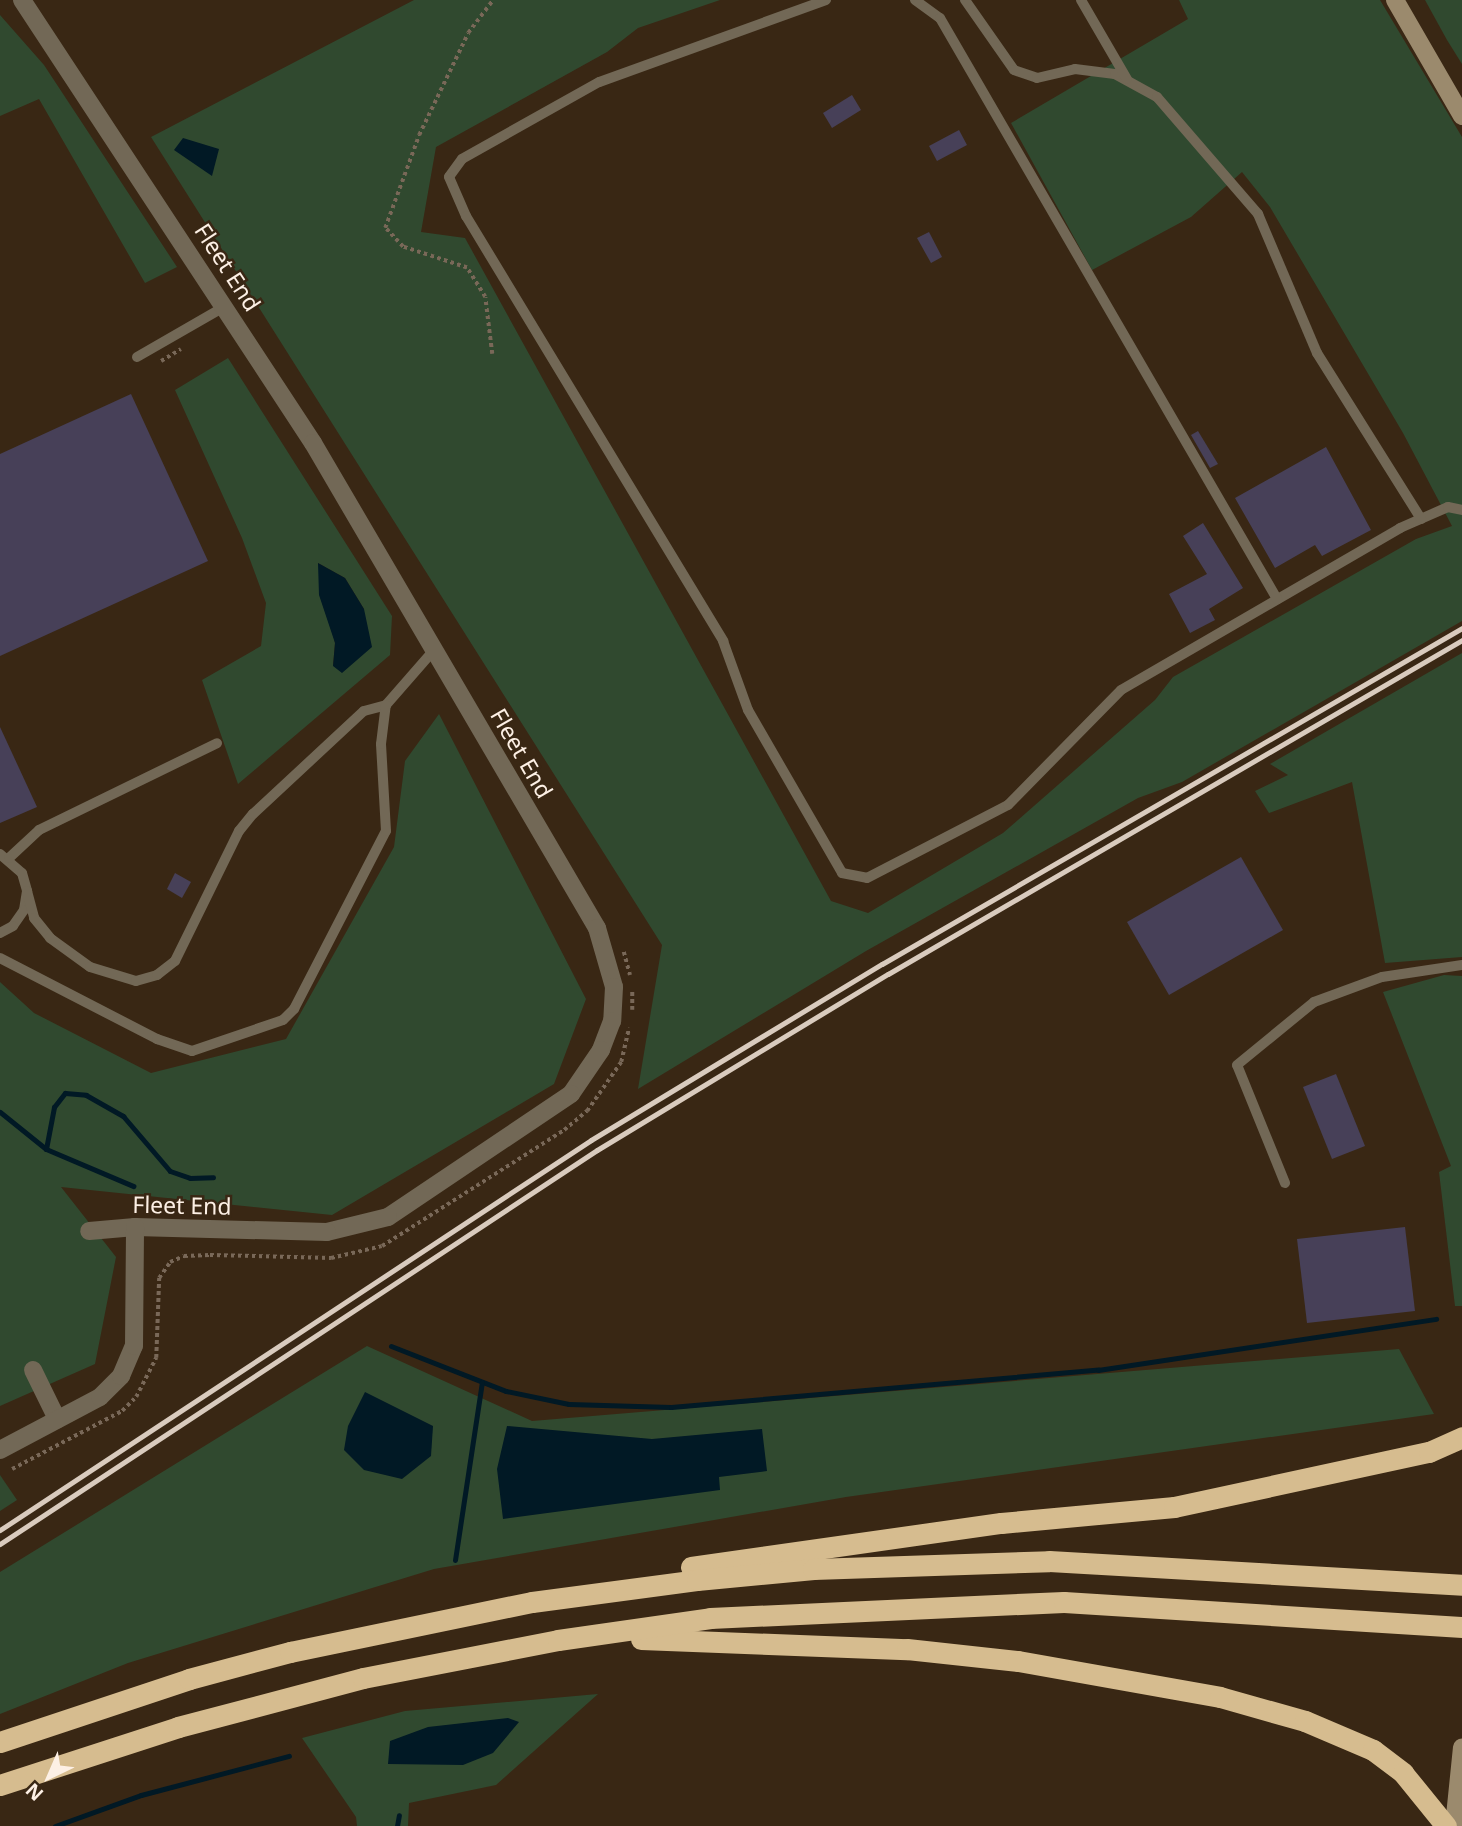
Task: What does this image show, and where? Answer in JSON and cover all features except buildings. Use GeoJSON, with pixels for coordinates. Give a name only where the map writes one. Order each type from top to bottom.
{"type":"FeatureCollection","features":[{"type":"Feature","properties":{"kind":"highway"},"geometry":{"type":"LineString","coordinates":[[533,1602],[588,1581],[1001,1523],[1174,1507],[1429,1452],[1462,1437]]}},
{"type":"Feature","properties":{"kind":"highway"},"geometry":{"type":"LineString","coordinates":[[0,1742],[189,1679],[290,1652],[533,1602],[813,1569],[974,1562],[1134,1563],[1462,1585]]}},
{"type":"Feature","properties":{"kind":"highway"},"geometry":{"type":"LineString","coordinates":[[0,1785],[271,1700],[558,1640],[710,1618],[1064,1602],[1462,1628]]}},
{"type":"Feature","properties":{"kind":"highway"},"geometry":{"type":"LineString","coordinates":[[558,1640],[723,1639],[907,1649],[1018,1661],[1220,1697],[1305,1721],[1373,1750],[1403,1773],[1447,1826]]}},
{"type":"Feature","properties":{"kind":"main road"},"geometry":{"type":"LineString","coordinates":[[1395,0],[1462,116]]}},
{"type":"Feature","properties":{"kind":"main road"},"geometry":{"type":"LineString","coordinates":[[1454,1826],[1462,1747]]}},
{"type":"Feature","properties":{"kind":"street","name":"Fleet End"},"geometry":{"type":"LineString","coordinates":[[25,4],[313,443],[597,928],[614,987],[612,1021],[601,1050],[571,1094],[387,1217],[327,1232],[135,1227],[89,1231]]}},
{"type":"Feature","properties":{"kind":"street"},"geometry":{"type":"LineString","coordinates":[[0,1450],[100,1397],[128,1363],[134,1346],[135,1227]]}},
{"type":"Feature","properties":{"kind":"street"},"geometry":{"type":"LineString","coordinates":[[33,1370],[57,1419]]}},
{"type":"Feature","properties":{"kind":"lane"},"geometry":{"type":"LineString","coordinates":[[826,0],[599,82],[461,159],[449,177],[467,216],[723,641],[748,710],[842,873],[867,878],[1008,805],[1121,690],[1421,519],[1448,508],[1462,510]]}},
{"type":"Feature","properties":{"kind":"lane"},"geometry":{"type":"LineString","coordinates":[[915,0],[940,18],[1277,600]]}},
{"type":"Feature","properties":{"kind":"lane"},"geometry":{"type":"LineString","coordinates":[[965,0],[1014,70],[1037,78],[1075,69],[1115,74],[1157,97],[1258,214],[1317,353],[1421,519]]}},
{"type":"Feature","properties":{"kind":"lane"},"geometry":{"type":"LineString","coordinates":[[1081,0],[1129,81]]}},
{"type":"Feature","properties":{"kind":"lane"},"geometry":{"type":"LineString","coordinates":[[137,357],[224,307]]}},
{"type":"Feature","properties":{"kind":"lane"},"geometry":{"type":"LineString","coordinates":[[218,743],[39,830],[5,856],[22,873],[34,918],[50,938],[90,967],[136,981],[158,975],[175,961],[246,823],[365,711],[386,705],[434,650]]}},
{"type":"Feature","properties":{"kind":"lane"},"geometry":{"type":"LineString","coordinates":[[0,958],[157,1039],[192,1051],[283,1020],[294,1009],[386,831],[381,744],[386,705]]}},
{"type":"Feature","properties":{"kind":"lane"},"geometry":{"type":"LineString","coordinates":[[0,933],[13,926],[24,910],[27,891]]}},
{"type":"Feature","properties":{"kind":"lane"},"geometry":{"type":"LineString","coordinates":[[1285,1183],[1237,1065],[1314,1002],[1382,977],[1462,965]]}},
{"type":"Feature","properties":{"kind":"path"},"geometry":{"type":"LineString","coordinates":[[154,365],[187,344]]}},
{"type":"Feature","properties":{"kind":"path"},"geometry":{"type":"LineString","coordinates":[[12,1469],[122,1411],[136,1397],[156,1358],[159,1278],[170,1262],[184,1256],[331,1258],[361,1253],[405,1233],[580,1117],[617,1070],[630,1026],[633,996],[620,941]]}},
{"type":"Feature","properties":{"kind":"green space"},"geometry":{"type":"Polygon","coordinates":[[[414,0],[720,0],[638,28],[607,52],[436,147],[421,232],[465,238],[831,901],[868,913],[1003,833],[1155,700],[1173,677],[1416,539],[1452,526],[1403,433],[1270,207],[1242,172],[1191,217],[1092,270],[1011,123],[1188,19],[1179,0],[1380,0],[1462,137],[1462,621],[1182,782],[1138,798],[866,951],[638,1089],[662,945],[151,137],[414,0]]]}},
{"type":"Feature","properties":{"kind":"green space"},"geometry":{"type":"Polygon","coordinates":[[[1425,0],[1462,0],[1462,64],[1447,40],[1425,0]]]}},
{"type":"Feature","properties":{"kind":"green space"},"geometry":{"type":"Polygon","coordinates":[[[0,15],[44,65],[177,267],[145,283],[39,99],[0,116],[0,15]]]}},
{"type":"Feature","properties":{"kind":"green space"},"geometry":{"type":"Polygon","coordinates":[[[228,358],[392,616],[390,655],[238,784],[202,680],[261,646],[266,603],[242,538],[175,390],[228,358]],[[318,563],[335,643],[333,666],[364,609],[345,578],[318,563]]]}},
{"type":"Feature","properties":{"kind":"green space"},"geometry":{"type":"Polygon","coordinates":[[[1462,653],[1462,957],[1385,963],[1352,782],[1269,813],[1255,791],[1288,775],[1270,764],[1462,653]]]}},
{"type":"Feature","properties":{"kind":"green space"},"geometry":{"type":"Polygon","coordinates":[[[439,714],[586,999],[554,1084],[332,1215],[61,1187],[116,1257],[95,1364],[0,1406],[0,982],[34,1013],[151,1073],[286,1039],[394,847],[405,761],[439,714]]]}},
{"type":"Feature","properties":{"kind":"green space"},"geometry":{"type":"Polygon","coordinates":[[[1444,975],[1462,976],[1462,1306],[1455,1306],[1439,1172],[1451,1166],[1383,992],[1444,975]]]}},
{"type":"Feature","properties":{"kind":"green space"},"geometry":{"type":"Polygon","coordinates":[[[367,1346],[532,1421],[1399,1349],[1434,1414],[846,1497],[434,1569],[128,1663],[0,1714],[0,1572],[367,1346]]]}},
{"type":"Feature","properties":{"kind":"green space"},"geometry":{"type":"Polygon","coordinates":[[[0,1475],[17,1500],[0,1511],[0,1475]]]}},
{"type":"Feature","properties":{"kind":"green space"},"geometry":{"type":"Polygon","coordinates":[[[598,1694],[496,1785],[409,1803],[408,1826],[357,1826],[356,1817],[302,1738],[405,1711],[598,1694]]]}},
{"type":"Feature","properties":{"kind":"water"},"geometry":{"type":"Polygon","coordinates":[[[183,138],[219,149],[212,176],[174,150],[183,138]]]}},
{"type":"Feature","properties":{"kind":"water"},"geometry":{"type":"Polygon","coordinates":[[[318,563],[345,578],[364,609],[372,647],[342,673],[333,666],[335,643],[319,595],[318,563]]]}},
{"type":"Feature","properties":{"kind":"water"},"geometry":{"type":"Polygon","coordinates":[[[365,1392],[433,1426],[431,1456],[402,1479],[364,1470],[344,1450],[348,1426],[365,1392]]]}},
{"type":"Feature","properties":{"kind":"water"},"geometry":{"type":"Polygon","coordinates":[[[507,1426],[652,1439],[762,1429],[767,1471],[719,1477],[720,1490],[503,1519],[497,1469],[507,1426]]]}},
{"type":"Feature","properties":{"kind":"water"},"geometry":{"type":"Polygon","coordinates":[[[508,1718],[519,1722],[493,1753],[463,1765],[388,1764],[390,1741],[428,1727],[508,1718]]]}},
{"type":"Feature","properties":{"kind":"waterway"},"geometry":{"type":"LineString","coordinates":[[46,1149],[54,1107],[65,1093],[86,1095],[123,1116],[170,1171],[190,1178],[213,1177]]}},
{"type":"Feature","properties":{"kind":"waterway"},"geometry":{"type":"LineString","coordinates":[[0,1112],[46,1149],[133,1186]]}},
{"type":"Feature","properties":{"kind":"waterway"},"geometry":{"type":"LineString","coordinates":[[391,1346],[506,1391],[569,1404],[671,1407],[1098,1370],[1436,1319]]}},
{"type":"Feature","properties":{"kind":"waterway"},"geometry":{"type":"LineString","coordinates":[[455,1560],[482,1382]]}},
{"type":"Feature","properties":{"kind":"waterway"},"geometry":{"type":"LineString","coordinates":[[55,1826],[141,1795],[289,1756]]}},
{"type":"Feature","properties":{"kind":"waterway"},"geometry":{"type":"LineString","coordinates":[[397,1826],[399,1815]]}},
{"type":"Feature","properties":{"kind":"railway"},"geometry":{"type":"LineString","coordinates":[[0,1530],[591,1140],[882,964],[1462,628]]}},
{"type":"Feature","properties":{"kind":"railway"},"geometry":{"type":"LineString","coordinates":[[0,1544],[597,1150],[888,974],[1462,640]]}}]}
